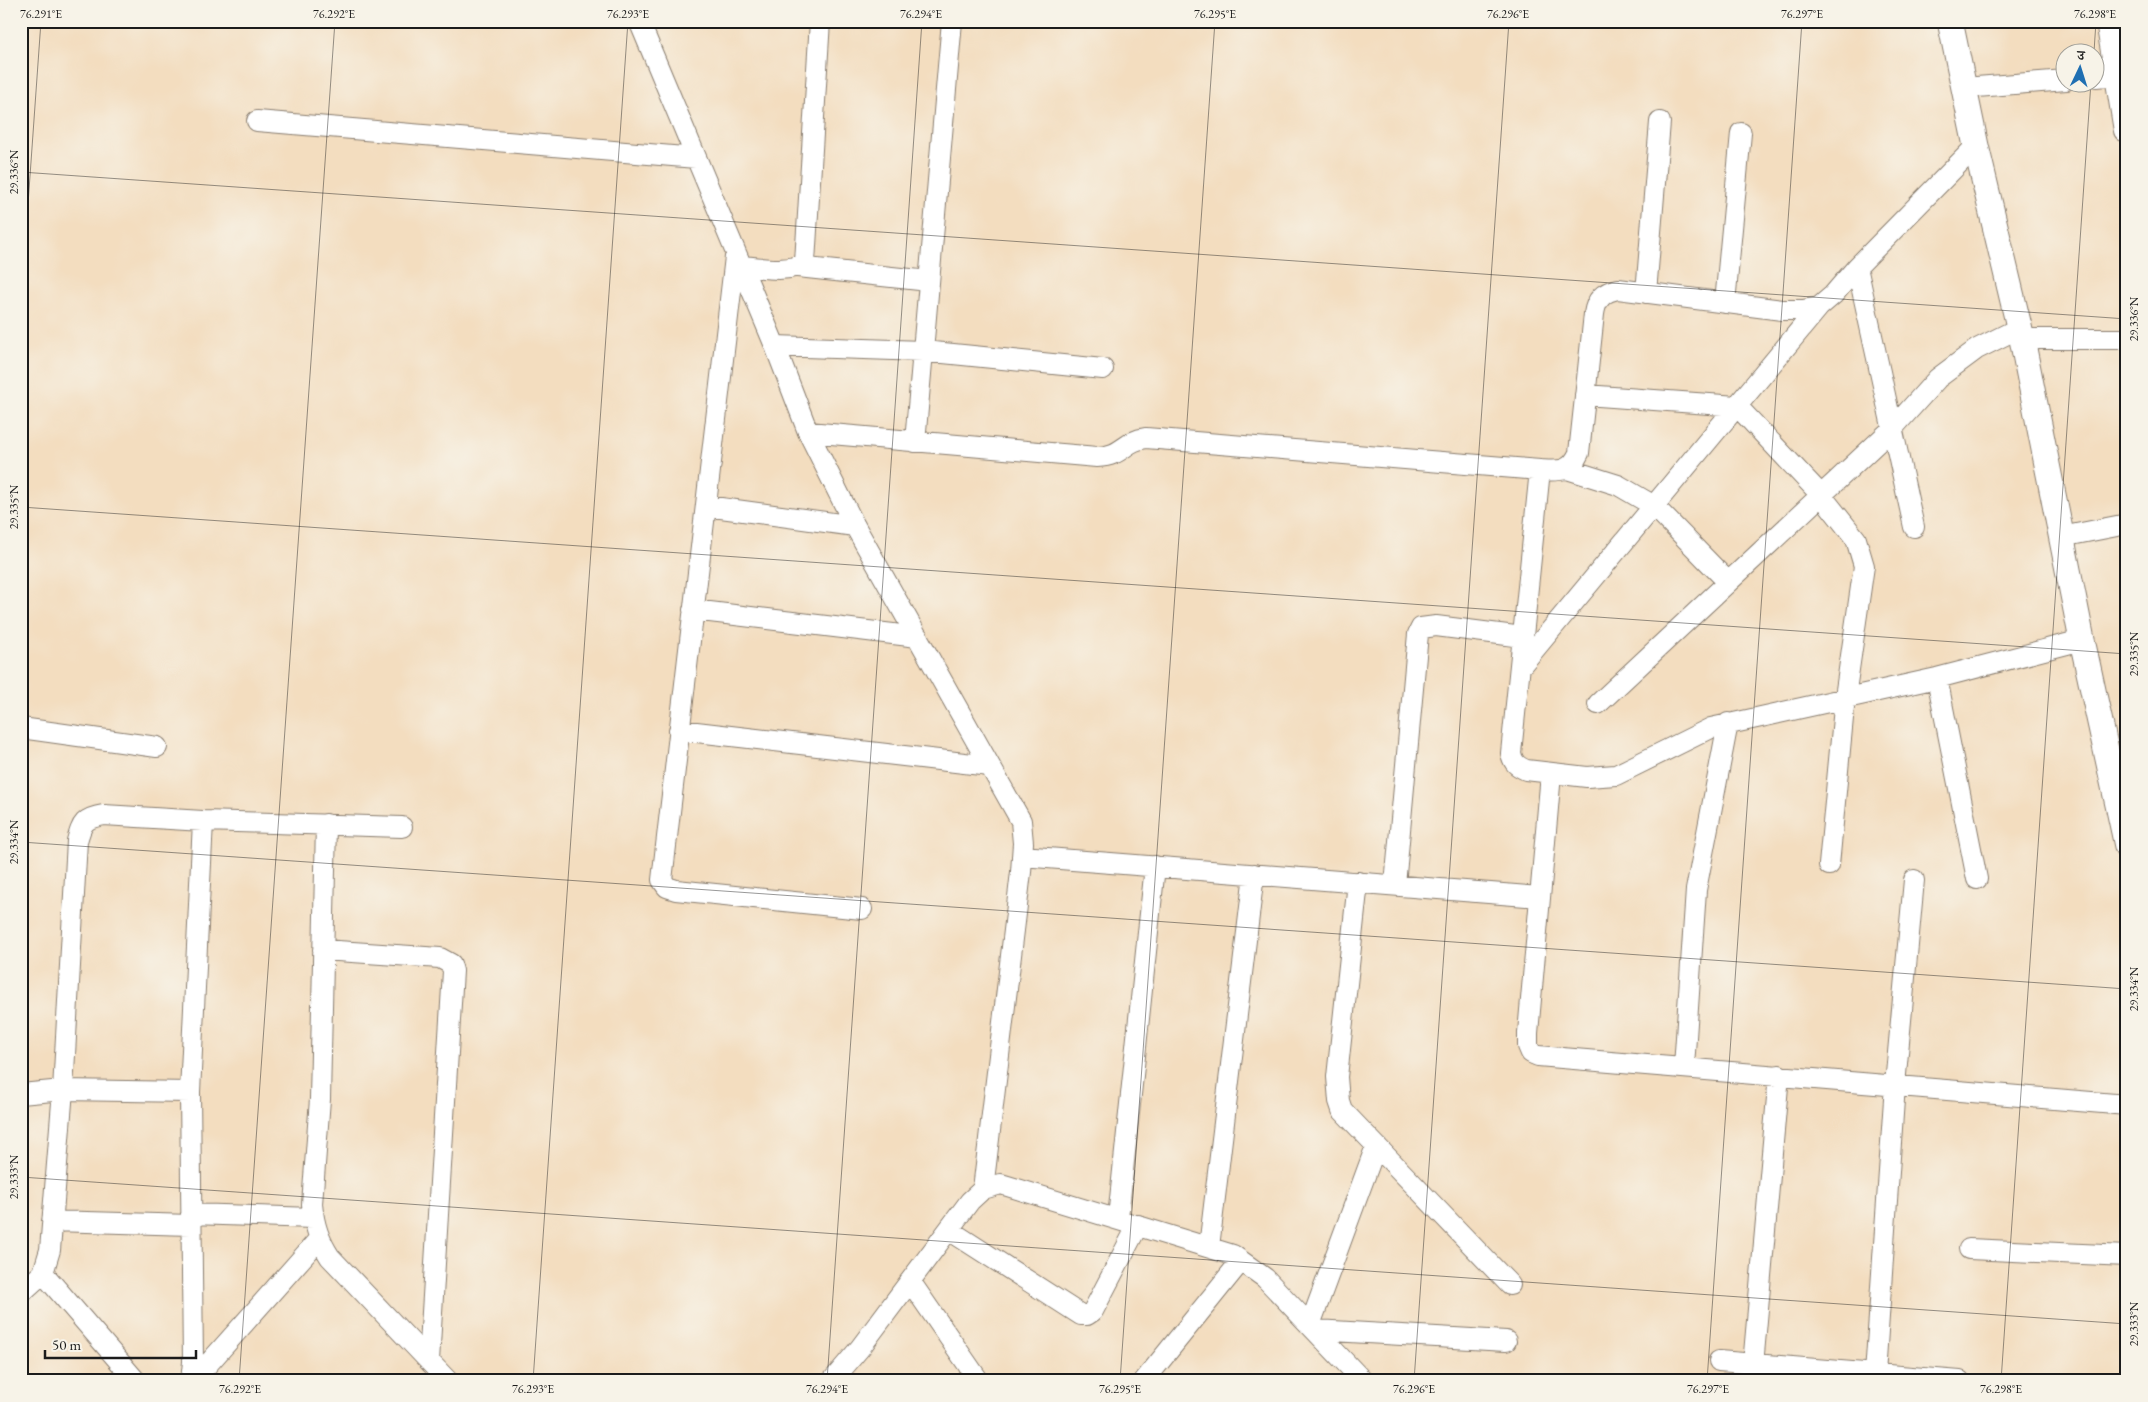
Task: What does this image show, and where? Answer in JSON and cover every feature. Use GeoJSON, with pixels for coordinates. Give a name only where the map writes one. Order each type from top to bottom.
{"type":"FeatureCollection","features":[{"type":"Feature","properties":{"kind":"main road"},"geometry":{"type":"LineString","coordinates":[[1950,21],[1976,146],[2020,334],[2082,640],[2127,846]]}},
{"type":"Feature","properties":{"kind":"street"},"geometry":{"type":"LineString","coordinates":[[639,21],[775,346],[808,432],[855,526],[1021,821],[1022,856],[984,1189]]}},
{"type":"Feature","properties":{"kind":"street"},"geometry":{"type":"LineString","coordinates":[[798,268],[805,262],[807,253],[820,21]]}},
{"type":"Feature","properties":{"kind":"street"},"geometry":{"type":"LineString","coordinates":[[915,442],[952,21]]}},
{"type":"Feature","properties":{"kind":"street"},"geometry":{"type":"LineString","coordinates":[[2106,21],[2106,42]]}},
{"type":"Feature","properties":{"kind":"street"},"geometry":{"type":"LineString","coordinates":[[2106,79],[2124,131]]}},
{"type":"Feature","properties":{"kind":"street"},"geometry":{"type":"LineString","coordinates":[[1964,88],[2056,81]]}},
{"type":"Feature","properties":{"kind":"street"},"geometry":{"type":"LineString","coordinates":[[256,121],[696,158]]}},
{"type":"Feature","properties":{"kind":"street"},"geometry":{"type":"LineString","coordinates":[[1646,293],[1660,122]]}},
{"type":"Feature","properties":{"kind":"street"},"geometry":{"type":"LineString","coordinates":[[1725,303],[1741,133]]}},
{"type":"Feature","properties":{"kind":"street"},"geometry":{"type":"LineString","coordinates":[[1520,667],[1819,307],[1833,295],[1857,267],[1976,146]]}},
{"type":"Feature","properties":{"kind":"street"},"geometry":{"type":"LineString","coordinates":[[738,261],[929,281]]}},
{"type":"Feature","properties":{"kind":"street"},"geometry":{"type":"LineString","coordinates":[[738,261],[693,610],[662,880],[667,887],[676,890],[862,909]]}},
{"type":"Feature","properties":{"kind":"street"},"geometry":{"type":"LineString","coordinates":[[1857,267],[1914,527]]}},
{"type":"Feature","properties":{"kind":"street"},"geometry":{"type":"LineString","coordinates":[[1567,469],[1574,464],[1579,453],[1595,305],[1599,298],[1608,291],[1618,289],[1782,310],[1802,310],[1819,307]]}},
{"type":"Feature","properties":{"kind":"street"},"geometry":{"type":"LineString","coordinates":[[1598,704],[1893,428],[1952,365],[1977,348],[2020,334],[2127,340]]}},
{"type":"Feature","properties":{"kind":"street"},"geometry":{"type":"LineString","coordinates":[[775,346],[923,351],[1103,369]]}},
{"type":"Feature","properties":{"kind":"street"},"geometry":{"type":"LineString","coordinates":[[1585,394],[1736,406],[1821,495],[1856,539],[1864,566],[1845,698],[1830,865]]}},
{"type":"Feature","properties":{"kind":"street"},"geometry":{"type":"LineString","coordinates":[[808,432],[1104,457],[1118,453],[1130,442],[1146,438],[1540,470],[1567,469],[1618,485],[1654,506],[1728,582]]}},
{"type":"Feature","properties":{"kind":"street"},"geometry":{"type":"LineString","coordinates":[[1540,470],[1511,753],[1512,760],[1517,766],[1526,770],[1587,777],[1616,775],[1694,734],[1728,723],[1937,678],[2082,640]]}},
{"type":"Feature","properties":{"kind":"street"},"geometry":{"type":"LineString","coordinates":[[706,506],[855,526]]}},
{"type":"Feature","properties":{"kind":"street"},"geometry":{"type":"LineString","coordinates":[[2061,537],[2127,524]]}},
{"type":"Feature","properties":{"kind":"street"},"geometry":{"type":"LineString","coordinates":[[693,610],[918,637]]}},
{"type":"Feature","properties":{"kind":"street"},"geometry":{"type":"LineString","coordinates":[[1395,885],[1418,634],[1421,628],[1436,626],[1523,637]]}},
{"type":"Feature","properties":{"kind":"street"},"geometry":{"type":"LineString","coordinates":[[1937,678],[1977,879]]}},
{"type":"Feature","properties":{"kind":"street"},"geometry":{"type":"LineString","coordinates":[[1684,1067],[1696,890],[1728,723]]}},
{"type":"Feature","properties":{"kind":"street"},"geometry":{"type":"LineString","coordinates":[[21,728],[157,747]]}},
{"type":"Feature","properties":{"kind":"street"},"geometry":{"type":"LineString","coordinates":[[679,730],[990,766]]}},
{"type":"Feature","properties":{"kind":"street"},"geometry":{"type":"LineString","coordinates":[[1550,774],[1528,1033],[1528,1046],[1531,1053],[1538,1056],[2127,1105]]}},
{"type":"Feature","properties":{"kind":"street"},"geometry":{"type":"LineString","coordinates":[[21,1293],[36,1282],[43,1273],[50,1250],[63,1090],[77,842],[81,825],[92,817],[104,815],[203,822],[402,827]]}},
{"type":"Feature","properties":{"kind":"street"},"geometry":{"type":"LineString","coordinates":[[192,1381],[190,1092],[203,822]]}},
{"type":"Feature","properties":{"kind":"street"},"geometry":{"type":"LineString","coordinates":[[326,824],[320,1099],[312,1204],[313,1218],[319,1239],[330,1257],[448,1381]]}},
{"type":"Feature","properties":{"kind":"street"},"geometry":{"type":"LineString","coordinates":[[1022,856],[1540,896]]}},
{"type":"Feature","properties":{"kind":"street"},"geometry":{"type":"LineString","coordinates":[[1118,1218],[1156,866]]}},
{"type":"Feature","properties":{"kind":"street"},"geometry":{"type":"LineString","coordinates":[[1209,1247],[1254,874]]}},
{"type":"Feature","properties":{"kind":"street"},"geometry":{"type":"LineString","coordinates":[[1875,1374],[1895,1085],[1914,880]]}},
{"type":"Feature","properties":{"kind":"street"},"geometry":{"type":"LineString","coordinates":[[1358,882],[1337,1087],[1342,1110],[1510,1285]]}},
{"type":"Feature","properties":{"kind":"street"},"geometry":{"type":"LineString","coordinates":[[323,950],[440,958],[451,964],[453,971],[429,1361]]}},
{"type":"Feature","properties":{"kind":"street"},"geometry":{"type":"LineString","coordinates":[[1753,1365],[1779,1075]]}},
{"type":"Feature","properties":{"kind":"street"},"geometry":{"type":"LineString","coordinates":[[21,1094],[63,1090],[190,1092]]}},
{"type":"Feature","properties":{"kind":"street"},"geometry":{"type":"LineString","coordinates":[[1313,1328],[1376,1146]]}},
{"type":"Feature","properties":{"kind":"street"},"geometry":{"type":"LineString","coordinates":[[832,1381],[860,1348],[970,1201],[984,1189],[1001,1184],[1118,1218],[1233,1255],[1265,1278],[1363,1381]]}},
{"type":"Feature","properties":{"kind":"street"},"geometry":{"type":"LineString","coordinates":[[52,1221],[313,1218]]}},
{"type":"Feature","properties":{"kind":"street"},"geometry":{"type":"LineString","coordinates":[[949,1230],[1081,1315],[1087,1315],[1093,1311],[1138,1225]]}},
{"type":"Feature","properties":{"kind":"street"},"geometry":{"type":"LineString","coordinates":[[192,1381],[319,1239]]}},
{"type":"Feature","properties":{"kind":"street"},"geometry":{"type":"LineString","coordinates":[[1969,1249],[2127,1256]]}},
{"type":"Feature","properties":{"kind":"street"},"geometry":{"type":"LineString","coordinates":[[1144,1381],[1242,1261]]}},
{"type":"Feature","properties":{"kind":"street"},"geometry":{"type":"LineString","coordinates":[[43,1273],[136,1381]]}},
{"type":"Feature","properties":{"kind":"street"},"geometry":{"type":"LineString","coordinates":[[910,1281],[979,1381]]}},
{"type":"Feature","properties":{"kind":"street"},"geometry":{"type":"LineString","coordinates":[[1313,1328],[1506,1341]]}},
{"type":"Feature","properties":{"kind":"street"},"geometry":{"type":"LineString","coordinates":[[1719,1361],[1960,1381]]}}]}
